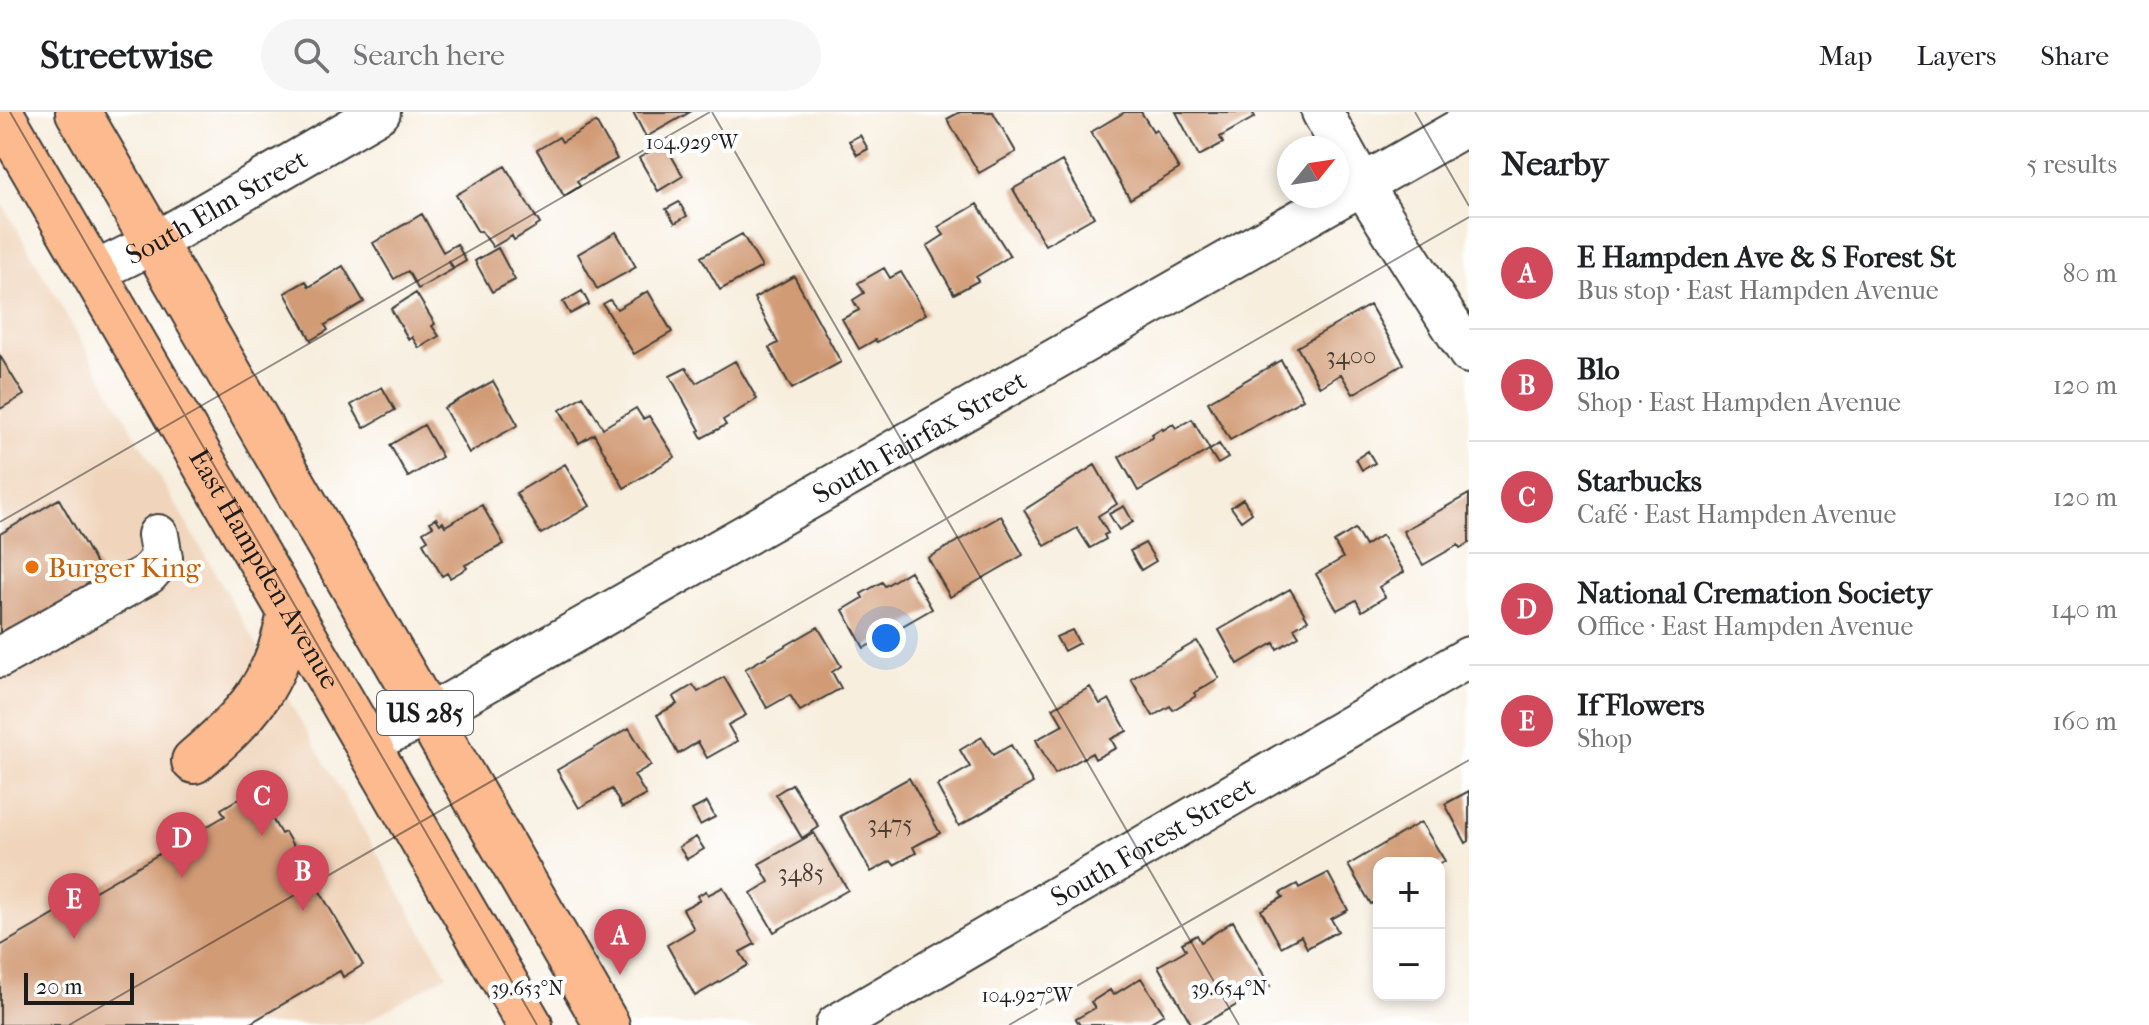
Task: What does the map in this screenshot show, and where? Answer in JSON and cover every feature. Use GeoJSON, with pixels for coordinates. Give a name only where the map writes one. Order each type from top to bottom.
{"type":"FeatureCollection","features":[{"type":"Feature","properties":{"kind":"highway","name":"East Hampden Avenue"},"geometry":{"type":"LineString","coordinates":[[0,112],[530,1025]]}},
{"type":"Feature","properties":{"kind":"highway","name":"US 285"},"geometry":{"type":"LineString","coordinates":[[78,112],[607,1025]]}},
{"type":"Feature","properties":{"kind":"highway"},"geometry":{"type":"LineString","coordinates":[[194,761],[233,728],[266,685],[284,641],[290,613]]}},
{"type":"Feature","properties":{"kind":"street","name":"South Elm Street"},"geometry":{"type":"LineString","coordinates":[[93,273],[154,243],[380,112]]}},
{"type":"Feature","properties":{"kind":"street"},"geometry":{"type":"LineString","coordinates":[[1322,112],[1362,184],[1469,353]]}},
{"type":"Feature","properties":{"kind":"street","name":"South Fairfax Street"},"geometry":{"type":"LineString","coordinates":[[365,744],[427,716],[1469,124]]}},
{"type":"Feature","properties":{"kind":"street"},"geometry":{"type":"LineString","coordinates":[[0,657],[148,574],[162,558],[158,535]]}},
{"type":"Feature","properties":{"kind":"street","name":"South Forest Street"},"geometry":{"type":"LineString","coordinates":[[836,1025],[1469,657]]}},
{"type":"Feature","properties":{"kind":"shaded area"},"geometry":{"type":"Polygon","coordinates":[[[0,200],[447,975],[361,1025],[0,1025],[0,200]]]}},
{"type":"Feature","properties":{"kind":"building"},"geometry":{"type":"Polygon","coordinates":[[[633,112],[690,112],[646,137],[633,112]]]}},
{"type":"Feature","properties":{"kind":"building"},"geometry":{"type":"Polygon","coordinates":[[[960,112],[993,112],[1016,152],[979,173],[947,119],[960,112]]]}},
{"type":"Feature","properties":{"kind":"building"},"geometry":{"type":"Polygon","coordinates":[[[1125,112],[1141,112],[1153,131],[1156,129],[1179,169],[1130,199],[1091,132],[1125,112]]]}},
{"type":"Feature","properties":{"kind":"building"},"geometry":{"type":"Polygon","coordinates":[[[1176,112],[1252,112],[1255,117],[1220,137],[1223,143],[1199,156],[1176,112]]]}},
{"type":"Feature","properties":{"kind":"building"},"geometry":{"type":"Polygon","coordinates":[[[596,122],[617,159],[577,181],[580,186],[564,196],[537,150],[559,137],[562,142],[596,122]]]}},
{"type":"Feature","properties":{"kind":"building"},"geometry":{"type":"Polygon","coordinates":[[[860,135],[868,149],[857,155],[849,141],[860,135]]]}},
{"type":"Feature","properties":{"kind":"building"},"geometry":{"type":"Polygon","coordinates":[[[664,143],[683,176],[658,191],[639,158],[664,143]]]}},
{"type":"Feature","properties":{"kind":"building"},"geometry":{"type":"Polygon","coordinates":[[[1062,161],[1094,217],[1045,245],[1013,189],[1062,161]]]}},
{"type":"Feature","properties":{"kind":"building"},"geometry":{"type":"Polygon","coordinates":[[[505,166],[540,224],[514,240],[512,236],[493,247],[481,231],[478,232],[456,195],[505,166]]]}},
{"type":"Feature","properties":{"kind":"building"},"geometry":{"type":"Polygon","coordinates":[[[679,202],[687,216],[675,223],[666,209],[679,202]]]}},
{"type":"Feature","properties":{"kind":"building"},"geometry":{"type":"Polygon","coordinates":[[[977,204],[1010,256],[976,277],[978,281],[954,294],[927,246],[944,235],[938,227],[977,204]]]}},
{"type":"Feature","properties":{"kind":"building"},"geometry":{"type":"Polygon","coordinates":[[[422,214],[443,252],[457,244],[466,261],[454,268],[448,260],[453,269],[418,289],[408,271],[394,279],[373,243],[422,214]]]}},
{"type":"Feature","properties":{"kind":"building"},"geometry":{"type":"Polygon","coordinates":[[[616,232],[636,267],[597,289],[578,254],[616,232]]]}},
{"type":"Feature","properties":{"kind":"building"},"geometry":{"type":"Polygon","coordinates":[[[742,234],[762,267],[720,290],[701,257],[742,234]]]}},
{"type":"Feature","properties":{"kind":"building"},"geometry":{"type":"Polygon","coordinates":[[[498,248],[515,280],[492,292],[475,261],[498,248]]]}},
{"type":"Feature","properties":{"kind":"building"},"geometry":{"type":"Polygon","coordinates":[[[343,266],[364,302],[325,325],[328,330],[311,340],[285,293],[306,281],[309,287],[343,266]]]}},
{"type":"Feature","properties":{"kind":"building"},"geometry":{"type":"Polygon","coordinates":[[[884,268],[890,278],[901,272],[926,314],[859,349],[842,319],[859,310],[853,300],[864,293],[858,283],[884,268]]]}},
{"type":"Feature","properties":{"kind":"building"},"geometry":{"type":"Polygon","coordinates":[[[794,276],[841,362],[792,389],[769,348],[778,343],[754,298],[794,276]]]}},
{"type":"Feature","properties":{"kind":"building"},"geometry":{"type":"Polygon","coordinates":[[[582,291],[589,304],[570,314],[563,302],[582,291]]]}},
{"type":"Feature","properties":{"kind":"building"},"geometry":{"type":"Polygon","coordinates":[[[648,291],[672,332],[634,354],[603,304],[610,300],[617,309],[648,291]]]}},
{"type":"Feature","properties":{"kind":"building"},"geometry":{"type":"Polygon","coordinates":[[[416,293],[439,336],[419,348],[412,337],[409,340],[391,309],[416,293]]]}},
{"type":"Feature","properties":{"kind":"building"},"geometry":{"type":"Polygon","coordinates":[[[1370,305],[1404,364],[1353,394],[1341,374],[1320,387],[1297,347],[1370,305]]]}},
{"type":"Feature","properties":{"kind":"building"},"geometry":{"type":"Polygon","coordinates":[[[0,356],[24,395],[0,409],[0,356]]]}},
{"type":"Feature","properties":{"kind":"building"},"geometry":{"type":"Polygon","coordinates":[[[1281,360],[1303,399],[1230,440],[1208,402],[1281,360]]]}},
{"type":"Feature","properties":{"kind":"building"},"geometry":{"type":"Polygon","coordinates":[[[735,361],[757,399],[723,420],[726,425],[702,438],[670,376],[686,368],[696,383],[735,361]]]}},
{"type":"Feature","properties":{"kind":"building"},"geometry":{"type":"Polygon","coordinates":[[[493,381],[518,425],[469,453],[444,408],[493,381]]]}},
{"type":"Feature","properties":{"kind":"building"},"geometry":{"type":"Polygon","coordinates":[[[382,387],[395,410],[364,428],[351,405],[382,387]]]}},
{"type":"Feature","properties":{"kind":"building"},"geometry":{"type":"Polygon","coordinates":[[[583,396],[603,428],[636,408],[643,419],[649,416],[675,457],[624,488],[594,434],[579,443],[560,410],[583,396]]]}},
{"type":"Feature","properties":{"kind":"building"},"geometry":{"type":"Polygon","coordinates":[[[1192,419],[1210,450],[1219,444],[1228,458],[1218,464],[1209,450],[1138,491],[1119,457],[1153,437],[1152,434],[1162,428],[1173,424],[1176,428],[1192,419]]]}},
{"type":"Feature","properties":{"kind":"building"},"geometry":{"type":"Polygon","coordinates":[[[424,425],[442,457],[408,477],[390,445],[424,425]]]}},
{"type":"Feature","properties":{"kind":"building"},"geometry":{"type":"Polygon","coordinates":[[[1368,451],[1375,463],[1362,470],[1356,459],[1368,451]]]}},
{"type":"Feature","properties":{"kind":"building"},"geometry":{"type":"Polygon","coordinates":[[[565,464],[590,506],[541,534],[516,493],[565,464]]]}},
{"type":"Feature","properties":{"kind":"building"},"geometry":{"type":"Polygon","coordinates":[[[1095,465],[1117,504],[1098,516],[1108,533],[1104,535],[1106,539],[1090,548],[1077,528],[1045,546],[1024,510],[1095,465]]]}},
{"type":"Feature","properties":{"kind":"building"},"geometry":{"type":"Polygon","coordinates":[[[1469,494],[1469,543],[1460,548],[1458,545],[1423,565],[1403,531],[1469,494]]]}},
{"type":"Feature","properties":{"kind":"building"},"geometry":{"type":"Polygon","coordinates":[[[59,499],[107,583],[16,640],[8,628],[0,633],[0,534],[59,499]]]}},
{"type":"Feature","properties":{"kind":"building"},"geometry":{"type":"Polygon","coordinates":[[[1243,499],[1252,513],[1241,521],[1231,507],[1243,499]]]}},
{"type":"Feature","properties":{"kind":"building"},"geometry":{"type":"Polygon","coordinates":[[[482,505],[504,544],[465,565],[467,568],[450,578],[447,573],[442,576],[423,543],[428,540],[423,532],[433,526],[430,522],[436,518],[445,526],[482,505]]]}},
{"type":"Feature","properties":{"kind":"building"},"geometry":{"type":"Polygon","coordinates":[[[1124,506],[1133,522],[1119,530],[1109,514],[1124,506]]]}},
{"type":"Feature","properties":{"kind":"building"},"geometry":{"type":"Polygon","coordinates":[[[1001,516],[1023,555],[950,597],[928,558],[1001,516]]]}},
{"type":"Feature","properties":{"kind":"building"},"geometry":{"type":"Polygon","coordinates":[[[1355,529],[1365,546],[1382,535],[1404,572],[1379,587],[1385,597],[1362,611],[1356,600],[1337,610],[1316,574],[1343,558],[1334,542],[1355,529]]]}},
{"type":"Feature","properties":{"kind":"building"},"geometry":{"type":"Polygon","coordinates":[[[1145,543],[1156,561],[1141,570],[1130,551],[1145,543]]]}},
{"type":"Feature","properties":{"kind":"building"},"geometry":{"type":"Polygon","coordinates":[[[910,571],[932,609],[864,648],[843,610],[863,598],[861,594],[882,582],[885,586],[910,571]]]}},
{"type":"Feature","properties":{"kind":"building"},"geometry":{"type":"Polygon","coordinates":[[[1290,589],[1308,620],[1294,628],[1299,636],[1277,649],[1274,643],[1238,664],[1219,630],[1290,589]]]}},
{"type":"Feature","properties":{"kind":"building"},"geometry":{"type":"Polygon","coordinates":[[[818,627],[841,666],[832,672],[841,688],[800,711],[790,695],[767,708],[745,669],[818,627]]]}},
{"type":"Feature","properties":{"kind":"building"},"geometry":{"type":"Polygon","coordinates":[[[1072,630],[1079,643],[1064,651],[1056,637],[1072,630]]]}},
{"type":"Feature","properties":{"kind":"building"},"geometry":{"type":"Polygon","coordinates":[[[1197,641],[1219,678],[1173,710],[1170,706],[1153,716],[1131,679],[1197,641]]]}},
{"type":"Feature","properties":{"kind":"building"},"geometry":{"type":"Polygon","coordinates":[[[724,677],[746,715],[728,725],[737,741],[707,758],[698,742],[678,754],[657,715],[677,704],[673,697],[693,685],[698,692],[724,677]]]}},
{"type":"Feature","properties":{"kind":"building"},"geometry":{"type":"Polygon","coordinates":[[[1090,687],[1100,704],[1109,699],[1127,731],[1111,739],[1116,748],[1095,759],[1092,753],[1055,774],[1036,740],[1063,725],[1053,708],[1090,687]]]}},
{"type":"Feature","properties":{"kind":"building"},"geometry":{"type":"Polygon","coordinates":[[[629,728],[651,765],[634,775],[646,795],[622,808],[612,789],[579,808],[557,770],[629,728]]]}},
{"type":"Feature","properties":{"kind":"building"},"geometry":{"type":"Polygon","coordinates":[[[982,737],[993,755],[1011,745],[1033,783],[959,826],[937,786],[970,767],[960,750],[982,737]]]}},
{"type":"Feature","properties":{"kind":"building"},"geometry":{"type":"Polygon","coordinates":[[[909,778],[940,833],[913,847],[916,853],[894,865],[891,861],[871,872],[840,816],[909,778]]]}},
{"type":"Feature","properties":{"kind":"building"},"geometry":{"type":"Polygon","coordinates":[[[792,784],[819,827],[802,838],[776,794],[792,784]]]}},
{"type":"Feature","properties":{"kind":"building"},"geometry":{"type":"Polygon","coordinates":[[[255,789],[281,834],[285,832],[363,965],[343,977],[340,971],[247,1025],[0,1025],[0,946],[225,816],[221,809],[255,789]]]}},
{"type":"Feature","properties":{"kind":"building"},"geometry":{"type":"Polygon","coordinates":[[[1469,791],[1469,841],[1466,843],[1445,804],[1469,791]]]}},
{"type":"Feature","properties":{"kind":"building"},"geometry":{"type":"Polygon","coordinates":[[[707,802],[715,817],[700,825],[692,810],[707,802]]]}},
{"type":"Feature","properties":{"kind":"building"},"geometry":{"type":"Polygon","coordinates":[[[1421,822],[1443,857],[1373,857],[1371,904],[1348,865],[1421,822]]]}},
{"type":"Feature","properties":{"kind":"building"},"geometry":{"type":"Polygon","coordinates":[[[814,833],[848,890],[774,932],[751,893],[769,882],[759,864],[814,833]]]}},
{"type":"Feature","properties":{"kind":"building"},"geometry":{"type":"Polygon","coordinates":[[[696,837],[704,849],[687,859],[679,847],[696,837]]]}},
{"type":"Feature","properties":{"kind":"building"},"geometry":{"type":"Polygon","coordinates":[[[1328,873],[1348,910],[1331,919],[1338,931],[1307,948],[1301,936],[1281,947],[1261,910],[1283,897],[1280,893],[1297,884],[1299,888],[1328,873]]]}},
{"type":"Feature","properties":{"kind":"building"},"geometry":{"type":"Polygon","coordinates":[[[723,887],[755,944],[740,952],[748,965],[695,996],[667,945],[694,929],[683,909],[700,900],[697,896],[706,891],[708,895],[723,887]]]}},
{"type":"Feature","properties":{"kind":"building"},"geometry":{"type":"Polygon","coordinates":[[[1233,921],[1270,986],[1201,1025],[1192,1025],[1158,966],[1186,950],[1182,943],[1197,935],[1201,942],[1233,921]]]}},
{"type":"Feature","properties":{"kind":"building"},"geometry":{"type":"Polygon","coordinates":[[[1141,978],[1164,1014],[1146,1025],[1080,1025],[1076,1019],[1095,1008],[1091,1002],[1110,990],[1113,995],[1141,978]]]}},
{"type":"Feature","properties":{"kind":"place","name":"Burger King"},"geometry":{"type":"Point","coordinates":[32,567]}},
{"type":"Feature","properties":{"kind":"place","name":"Starbucks"},"geometry":{"type":"Point","coordinates":[262,836]}},
{"type":"Feature","properties":{"kind":"place","name":"National Cremation Society"},"geometry":{"type":"Point","coordinates":[182,878]}},
{"type":"Feature","properties":{"kind":"place","name":"Blo"},"geometry":{"type":"Point","coordinates":[303,911]}},
{"type":"Feature","properties":{"kind":"place","name":"If Flowers"},"geometry":{"type":"Point","coordinates":[74,939]}},
{"type":"Feature","properties":{"kind":"place","name":"E Hampden Ave & S Forest St"},"geometry":{"type":"Point","coordinates":[620,975]}}]}
